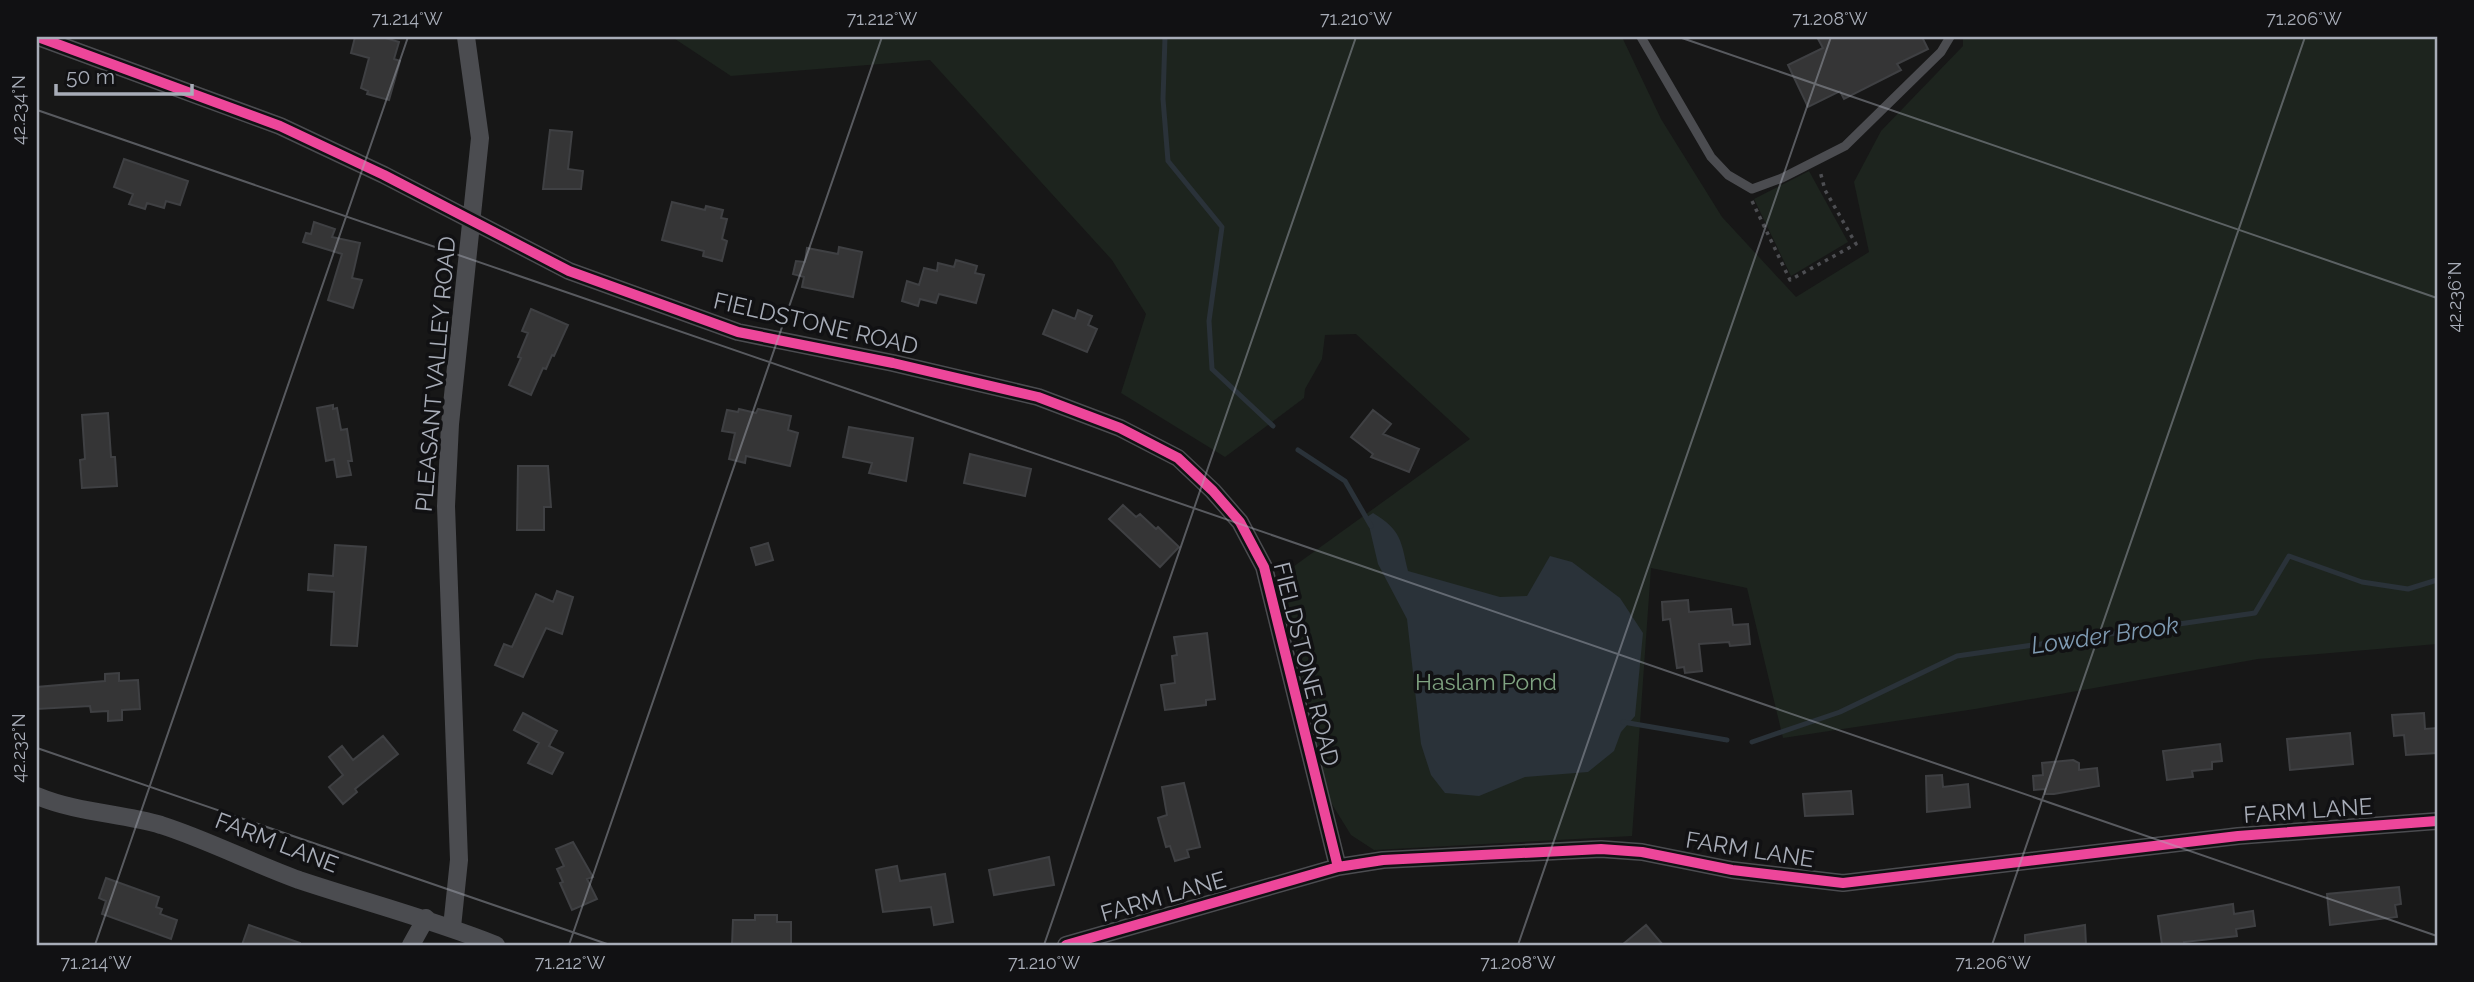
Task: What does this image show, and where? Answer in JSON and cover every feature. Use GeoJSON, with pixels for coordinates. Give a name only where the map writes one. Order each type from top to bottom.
{"type":"FeatureCollection","features":[{"type":"Feature","properties":{"kind":"street","name":"FIELDSTONE ROAD"},"geometry":{"type":"LineString","coordinates":[[38,37],[280,126],[384,175],[569,271],[738,332],[893,363],[1038,397],[1120,428],[1178,458],[1240,522],[1264,567],[1338,867]]}},
{"type":"Feature","properties":{"kind":"street","name":"PLEASANT VALLEY ROAD"},"geometry":{"type":"LineString","coordinates":[[452,927],[459,860],[446,506],[450,424],[480,138],[466,37]]}},
{"type":"Feature","properties":{"kind":"street","name":"FARM LANE"},"geometry":{"type":"LineString","coordinates":[[37,796],[97,814],[157,824],[208,841],[298,879],[426,918],[496,945]]}},
{"type":"Feature","properties":{"kind":"street","name":"FARM LANE"},"geometry":{"type":"LineString","coordinates":[[1066,945],[1338,867],[1396,859],[1601,849],[1642,852],[1732,870],[1843,883],[2238,836],[2437,821]]}},
{"type":"Feature","properties":{"kind":"street"},"geometry":{"type":"LineString","coordinates":[[411,945],[426,918]]}},
{"type":"Feature","properties":{"kind":"lane"},"geometry":{"type":"LineString","coordinates":[[1641,37],[1711,157],[1728,175],[1752,189],[1782,178],[1845,146],[1941,52],[1950,37]]}},
{"type":"Feature","properties":{"kind":"path"},"geometry":{"type":"LineString","coordinates":[[1752,189],[1752,200],[1790,280],[1856,244],[1825,190],[1817,160]]}},
{"type":"Feature","properties":{"kind":"green space","name":"Haslam Pond"},"geometry":{"type":"Polygon","coordinates":[[[672,37],[1622,37],[1661,119],[1722,217],[1796,297],[1869,252],[1854,182],[1881,131],[1963,46],[1963,37],[2437,37],[2437,644],[2258,659],[1975,709],[1783,738],[1747,588],[1651,568],[1632,836],[1374,850],[1351,835],[1330,801],[1279,577],[1470,439],[1356,334],[1325,335],[1322,359],[1305,389],[1304,398],[1225,457],[1121,393],[1146,314],[1112,260],[930,60],[731,76],[672,37]]]}},
{"type":"Feature","properties":{"kind":"green space"},"geometry":{"type":"Polygon","coordinates":[[[1809,171],[1848,242],[1791,276],[1754,199],[1809,171]]]}},
{"type":"Feature","properties":{"kind":"shaded area"},"geometry":{"type":"Polygon","coordinates":[[[1373,513],[1395,531],[1408,571],[1500,597],[1527,596],[1550,556],[1572,562],[1620,598],[1643,633],[1635,716],[1621,732],[1614,751],[1588,772],[1525,777],[1479,796],[1445,793],[1431,775],[1421,744],[1407,619],[1378,564],[1367,517],[1373,513]]]}},
{"type":"Feature","properties":{"kind":"building"},"geometry":{"type":"Polygon","coordinates":[[[355,37],[382,37],[399,42],[394,59],[400,61],[389,100],[367,94],[368,91],[361,88],[369,58],[351,53],[355,37]]]}},
{"type":"Feature","properties":{"kind":"building"},"geometry":{"type":"Polygon","coordinates":[[[1817,37],[1922,37],[1928,49],[1897,64],[1901,70],[1844,99],[1840,91],[1808,107],[1788,65],[1823,48],[1817,37]]]}},
{"type":"Feature","properties":{"kind":"building"},"geometry":{"type":"Polygon","coordinates":[[[550,130],[572,132],[568,169],[583,171],[581,189],[543,189],[550,130]]]}},
{"type":"Feature","properties":{"kind":"building"},"geometry":{"type":"Polygon","coordinates":[[[124,159],[188,181],[180,205],[166,201],[164,208],[147,203],[145,209],[129,204],[133,194],[114,187],[124,159]]]}},
{"type":"Feature","properties":{"kind":"building"},"geometry":{"type":"Polygon","coordinates":[[[672,202],[705,210],[706,206],[723,210],[721,218],[727,219],[722,239],[727,241],[722,261],[703,256],[704,251],[662,240],[672,202]]]}},
{"type":"Feature","properties":{"kind":"building"},"geometry":{"type":"Polygon","coordinates":[[[314,222],[335,229],[332,237],[360,243],[352,278],[362,280],[353,308],[328,300],[342,254],[303,242],[306,233],[311,234],[314,222]]]}},
{"type":"Feature","properties":{"kind":"building"},"geometry":{"type":"Polygon","coordinates":[[[839,247],[862,252],[853,297],[802,287],[804,277],[793,274],[796,261],[805,262],[807,248],[838,254],[839,247]]]}},
{"type":"Feature","properties":{"kind":"building"},"geometry":{"type":"Polygon","coordinates":[[[956,260],[977,266],[975,273],[984,275],[976,303],[939,294],[936,303],[920,299],[918,306],[902,301],[907,281],[919,285],[924,268],[937,271],[938,263],[954,267],[956,260]]]}},
{"type":"Feature","properties":{"kind":"building"},"geometry":{"type":"Polygon","coordinates":[[[531,309],[568,325],[554,356],[552,355],[546,369],[543,368],[531,395],[509,385],[521,358],[518,357],[528,333],[522,331],[531,309]]]}},
{"type":"Feature","properties":{"kind":"building"},"geometry":{"type":"Polygon","coordinates":[[[1053,310],[1075,319],[1078,310],[1092,316],[1088,325],[1097,329],[1087,352],[1043,334],[1053,310]]]}},
{"type":"Feature","properties":{"kind":"building"},"geometry":{"type":"Polygon","coordinates":[[[333,405],[333,409],[337,408],[341,430],[347,429],[352,461],[348,461],[351,475],[337,477],[334,459],[326,461],[317,408],[333,405]]]}},
{"type":"Feature","properties":{"kind":"building"},"geometry":{"type":"Polygon","coordinates":[[[739,409],[756,413],[758,409],[791,416],[788,430],[798,433],[790,466],[746,456],[745,463],[729,459],[735,433],[722,431],[727,410],[738,412],[739,409]]]}},
{"type":"Feature","properties":{"kind":"building"},"geometry":{"type":"Polygon","coordinates":[[[1373,410],[1391,424],[1383,434],[1419,449],[1409,472],[1371,457],[1373,454],[1351,437],[1373,410]]]}},
{"type":"Feature","properties":{"kind":"building"},"geometry":{"type":"Polygon","coordinates":[[[108,413],[111,457],[115,457],[117,486],[82,488],[80,460],[85,459],[82,415],[108,413]]]}},
{"type":"Feature","properties":{"kind":"building"},"geometry":{"type":"Polygon","coordinates":[[[849,427],[913,438],[906,481],[869,473],[872,463],[843,457],[849,427]]]}},
{"type":"Feature","properties":{"kind":"building"},"geometry":{"type":"Polygon","coordinates":[[[970,454],[1031,469],[1025,496],[964,483],[970,454]]]}},
{"type":"Feature","properties":{"kind":"building"},"geometry":{"type":"Polygon","coordinates":[[[518,466],[548,466],[551,507],[544,507],[544,530],[517,530],[518,466]]]}},
{"type":"Feature","properties":{"kind":"building"},"geometry":{"type":"Polygon","coordinates":[[[1123,505],[1136,517],[1140,514],[1156,529],[1158,527],[1179,547],[1160,567],[1109,519],[1123,505]]]}},
{"type":"Feature","properties":{"kind":"building"},"geometry":{"type":"Polygon","coordinates":[[[768,543],[773,560],[756,565],[751,548],[768,543]]]}},
{"type":"Feature","properties":{"kind":"building"},"geometry":{"type":"Polygon","coordinates":[[[335,545],[366,547],[357,646],[331,645],[334,592],[308,590],[309,574],[333,576],[335,545]]]}},
{"type":"Feature","properties":{"kind":"building"},"geometry":{"type":"Polygon","coordinates":[[[557,591],[573,597],[562,634],[546,628],[523,677],[495,665],[504,644],[512,647],[536,594],[553,602],[557,591]]]}},
{"type":"Feature","properties":{"kind":"building"},"geometry":{"type":"Polygon","coordinates":[[[1688,600],[1689,612],[1731,609],[1733,625],[1748,624],[1750,644],[1699,644],[1702,671],[1685,673],[1684,667],[1677,668],[1670,619],[1663,620],[1662,602],[1688,600]]]}},
{"type":"Feature","properties":{"kind":"building"},"geometry":{"type":"Polygon","coordinates":[[[1207,633],[1215,699],[1206,700],[1206,705],[1165,710],[1161,685],[1175,683],[1172,656],[1177,655],[1174,637],[1207,633]]]}},
{"type":"Feature","properties":{"kind":"building"},"geometry":{"type":"Polygon","coordinates":[[[119,673],[119,681],[138,680],[140,709],[122,710],[122,720],[108,721],[108,711],[91,712],[90,706],[37,709],[37,687],[105,681],[105,674],[119,673]]]}},
{"type":"Feature","properties":{"kind":"building"},"geometry":{"type":"Polygon","coordinates":[[[523,713],[557,731],[549,746],[563,753],[552,774],[528,763],[539,743],[514,730],[523,713]]]}},
{"type":"Feature","properties":{"kind":"building"},"geometry":{"type":"Polygon","coordinates":[[[2424,713],[2425,729],[2437,728],[2437,753],[2406,755],[2404,735],[2394,736],[2392,715],[2424,713]]]}},
{"type":"Feature","properties":{"kind":"building"},"geometry":{"type":"Polygon","coordinates":[[[2350,733],[2353,764],[2290,770],[2287,739],[2350,733]]]}},
{"type":"Feature","properties":{"kind":"building"},"geometry":{"type":"Polygon","coordinates":[[[383,736],[398,754],[355,789],[357,792],[343,804],[329,787],[343,775],[329,757],[342,746],[353,760],[383,736]]]}},
{"type":"Feature","properties":{"kind":"building"},"geometry":{"type":"Polygon","coordinates":[[[2220,744],[2222,761],[2212,762],[2212,769],[2192,771],[2193,777],[2167,780],[2163,751],[2220,744]]]}},
{"type":"Feature","properties":{"kind":"building"},"geometry":{"type":"Polygon","coordinates":[[[2073,760],[2079,763],[2079,770],[2097,768],[2099,786],[2054,794],[2045,794],[2045,789],[2034,790],[2033,776],[2043,775],[2042,763],[2073,760]]]}},
{"type":"Feature","properties":{"kind":"building"},"geometry":{"type":"Polygon","coordinates":[[[1942,775],[1943,787],[1968,784],[1970,807],[1927,812],[1926,776],[1942,775]]]}},
{"type":"Feature","properties":{"kind":"building"},"geometry":{"type":"Polygon","coordinates":[[[1184,783],[1200,847],[1187,850],[1189,857],[1175,861],[1170,846],[1166,847],[1158,818],[1167,815],[1162,787],[1184,783]]]}},
{"type":"Feature","properties":{"kind":"building"},"geometry":{"type":"Polygon","coordinates":[[[1851,791],[1853,814],[1805,816],[1803,794],[1851,791]]]}},
{"type":"Feature","properties":{"kind":"building"},"geometry":{"type":"Polygon","coordinates":[[[573,842],[593,877],[587,879],[597,899],[572,910],[560,883],[563,882],[557,869],[564,866],[556,849],[573,842]]]}},
{"type":"Feature","properties":{"kind":"building"},"geometry":{"type":"Polygon","coordinates":[[[1049,857],[1054,885],[994,895],[989,870],[1049,857]]]}},
{"type":"Feature","properties":{"kind":"building"},"geometry":{"type":"Polygon","coordinates":[[[897,866],[900,881],[945,874],[953,922],[934,925],[931,907],[883,912],[876,870],[897,866]]]}},
{"type":"Feature","properties":{"kind":"building"},"geometry":{"type":"Polygon","coordinates":[[[106,878],[159,897],[156,907],[162,909],[160,914],[177,920],[171,939],[102,914],[106,901],[99,898],[106,878]]]}},
{"type":"Feature","properties":{"kind":"building"},"geometry":{"type":"Polygon","coordinates":[[[2399,887],[2401,904],[2395,905],[2397,917],[2330,925],[2327,894],[2399,887]]]}},
{"type":"Feature","properties":{"kind":"building"},"geometry":{"type":"Polygon","coordinates":[[[2233,904],[2234,914],[2253,911],[2255,926],[2236,929],[2237,936],[2184,942],[2185,945],[2162,945],[2158,916],[2233,904]]]}},
{"type":"Feature","properties":{"kind":"building"},"geometry":{"type":"Polygon","coordinates":[[[755,915],[777,915],[777,922],[791,922],[791,945],[732,945],[733,920],[755,920],[755,915]]]}},
{"type":"Feature","properties":{"kind":"building"},"geometry":{"type":"Polygon","coordinates":[[[249,925],[300,943],[300,945],[242,945],[249,925]]]}},
{"type":"Feature","properties":{"kind":"building"},"geometry":{"type":"Polygon","coordinates":[[[1646,925],[1663,945],[1622,945],[1646,925]]]}},
{"type":"Feature","properties":{"kind":"building"},"geometry":{"type":"Polygon","coordinates":[[[2085,925],[2086,945],[2025,945],[2025,935],[2085,925]]]}},
{"type":"Feature","properties":{"kind":"waterway","name":"Lowder Brook"},"geometry":{"type":"LineString","coordinates":[[1165,37],[1163,99],[1168,161],[1222,227],[1209,321],[1212,369],[1273,426]]}},
{"type":"Feature","properties":{"kind":"waterway","name":"Lowder Brook"},"geometry":{"type":"LineString","coordinates":[[1298,450],[1345,481],[1371,526]]}},
{"type":"Feature","properties":{"kind":"waterway","name":"Lowder Brook"},"geometry":{"type":"LineString","coordinates":[[1752,742],[1840,712],[1957,656],[2255,613],[2289,556],[2362,582],[2408,589],[2437,580]]}},
{"type":"Feature","properties":{"kind":"waterway","name":"Lowder Brook"},"geometry":{"type":"LineString","coordinates":[[1623,722],[1727,740]]}},
{"type":"Feature","properties":{"kind":"cycle path"},"geometry":{"type":"LineString","coordinates":[[38,37],[280,126],[384,175],[569,271],[738,332],[893,363],[1038,397],[1120,428],[1178,458],[1213,491],[1240,522],[1264,567],[1338,867]]}},
{"type":"Feature","properties":{"kind":"cycle path"},"geometry":{"type":"LineString","coordinates":[[1066,945],[1338,867],[1383,860],[1601,849],[1642,852],[1732,870],[1843,883],[2238,836],[2437,821]]}}]}
